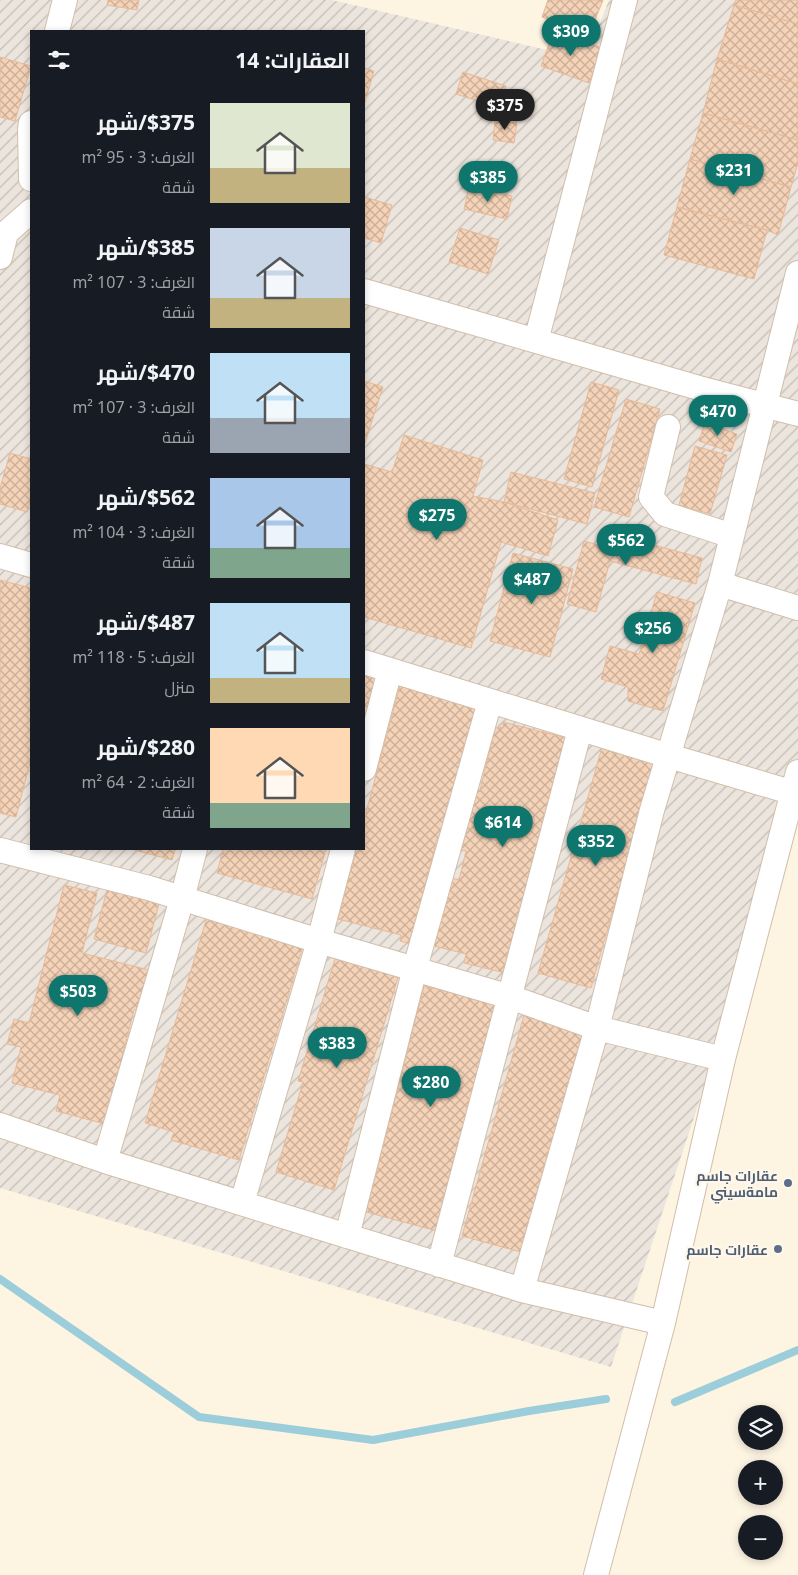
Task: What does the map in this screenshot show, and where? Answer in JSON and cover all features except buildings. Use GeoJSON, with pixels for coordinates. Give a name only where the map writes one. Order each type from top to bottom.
{"type":"FeatureCollection","features":[{"type":"Feature","properties":{"kind":"street"},"geometry":{"type":"LineString","coordinates":[[56,30],[65,0]]}},
{"type":"Feature","properties":{"kind":"street"},"geometry":{"type":"LineString","coordinates":[[536,341],[625,0]]}},
{"type":"Feature","properties":{"kind":"street"},"geometry":{"type":"LineString","coordinates":[[0,257],[6,233],[30,212]]}},
{"type":"Feature","properties":{"kind":"street"},"geometry":{"type":"LineString","coordinates":[[522,1290],[597,1028],[652,810],[720,584],[798,273]]}},
{"type":"Feature","properties":{"kind":"street"},"geometry":{"type":"LineString","coordinates":[[365,292],[798,414]]}},
{"type":"Feature","properties":{"kind":"street"},"geometry":{"type":"LineString","coordinates":[[668,427],[651,497],[665,514],[732,536]]}},
{"type":"Feature","properties":{"kind":"street"},"geometry":{"type":"LineString","coordinates":[[0,556],[30,565]]}},
{"type":"Feature","properties":{"kind":"street"},"geometry":{"type":"LineString","coordinates":[[720,584],[798,608]]}},
{"type":"Feature","properties":{"kind":"street"},"geometry":{"type":"LineString","coordinates":[[365,662],[669,756],[796,783],[723,1059],[662,1323],[596,1575]]}},
{"type":"Feature","properties":{"kind":"street"},"geometry":{"type":"LineString","coordinates":[[365,766],[390,670]]}},
{"type":"Feature","properties":{"kind":"street"},"geometry":{"type":"LineString","coordinates":[[347,1236],[415,968],[490,701]]}},
{"type":"Feature","properties":{"kind":"street"},"geometry":{"type":"LineString","coordinates":[[439,1264],[580,729]]}},
{"type":"Feature","properties":{"kind":"street"},"geometry":{"type":"LineString","coordinates":[[0,850],[149,888],[214,907],[319,941],[510,997],[597,1028],[723,1059]]}},
{"type":"Feature","properties":{"kind":"street"},"geometry":{"type":"LineString","coordinates":[[105,1161],[195,850]]}},
{"type":"Feature","properties":{"kind":"street"},"geometry":{"type":"LineString","coordinates":[[242,1203],[319,941],[343,850]]}},
{"type":"Feature","properties":{"kind":"street"},"geometry":{"type":"LineString","coordinates":[[0,1125],[105,1161],[522,1290],[662,1323]]}},
{"type":"Feature","properties":{"kind":"shaded area"},"geometry":{"type":"Polygon","coordinates":[[[0,0],[332,0],[586,59],[609,0],[798,0],[798,805],[611,1367],[0,1188],[0,0]]]}},
{"type":"Feature","properties":{"kind":"waterway"},"geometry":{"type":"LineString","coordinates":[[0,1279],[199,1417],[373,1440],[529,1411],[606,1399]]}},
{"type":"Feature","properties":{"kind":"waterway"},"geometry":{"type":"LineString","coordinates":[[675,1402],[798,1350]]}},
{"type":"Feature","properties":{"kind":"place","name":"عقارات جاسم مامةسيني"},"geometry":{"type":"Point","coordinates":[788,1183]}},
{"type":"Feature","properties":{"kind":"place","name":"عقارات جاسم"},"geometry":{"type":"Point","coordinates":[778,1249]}}]}
